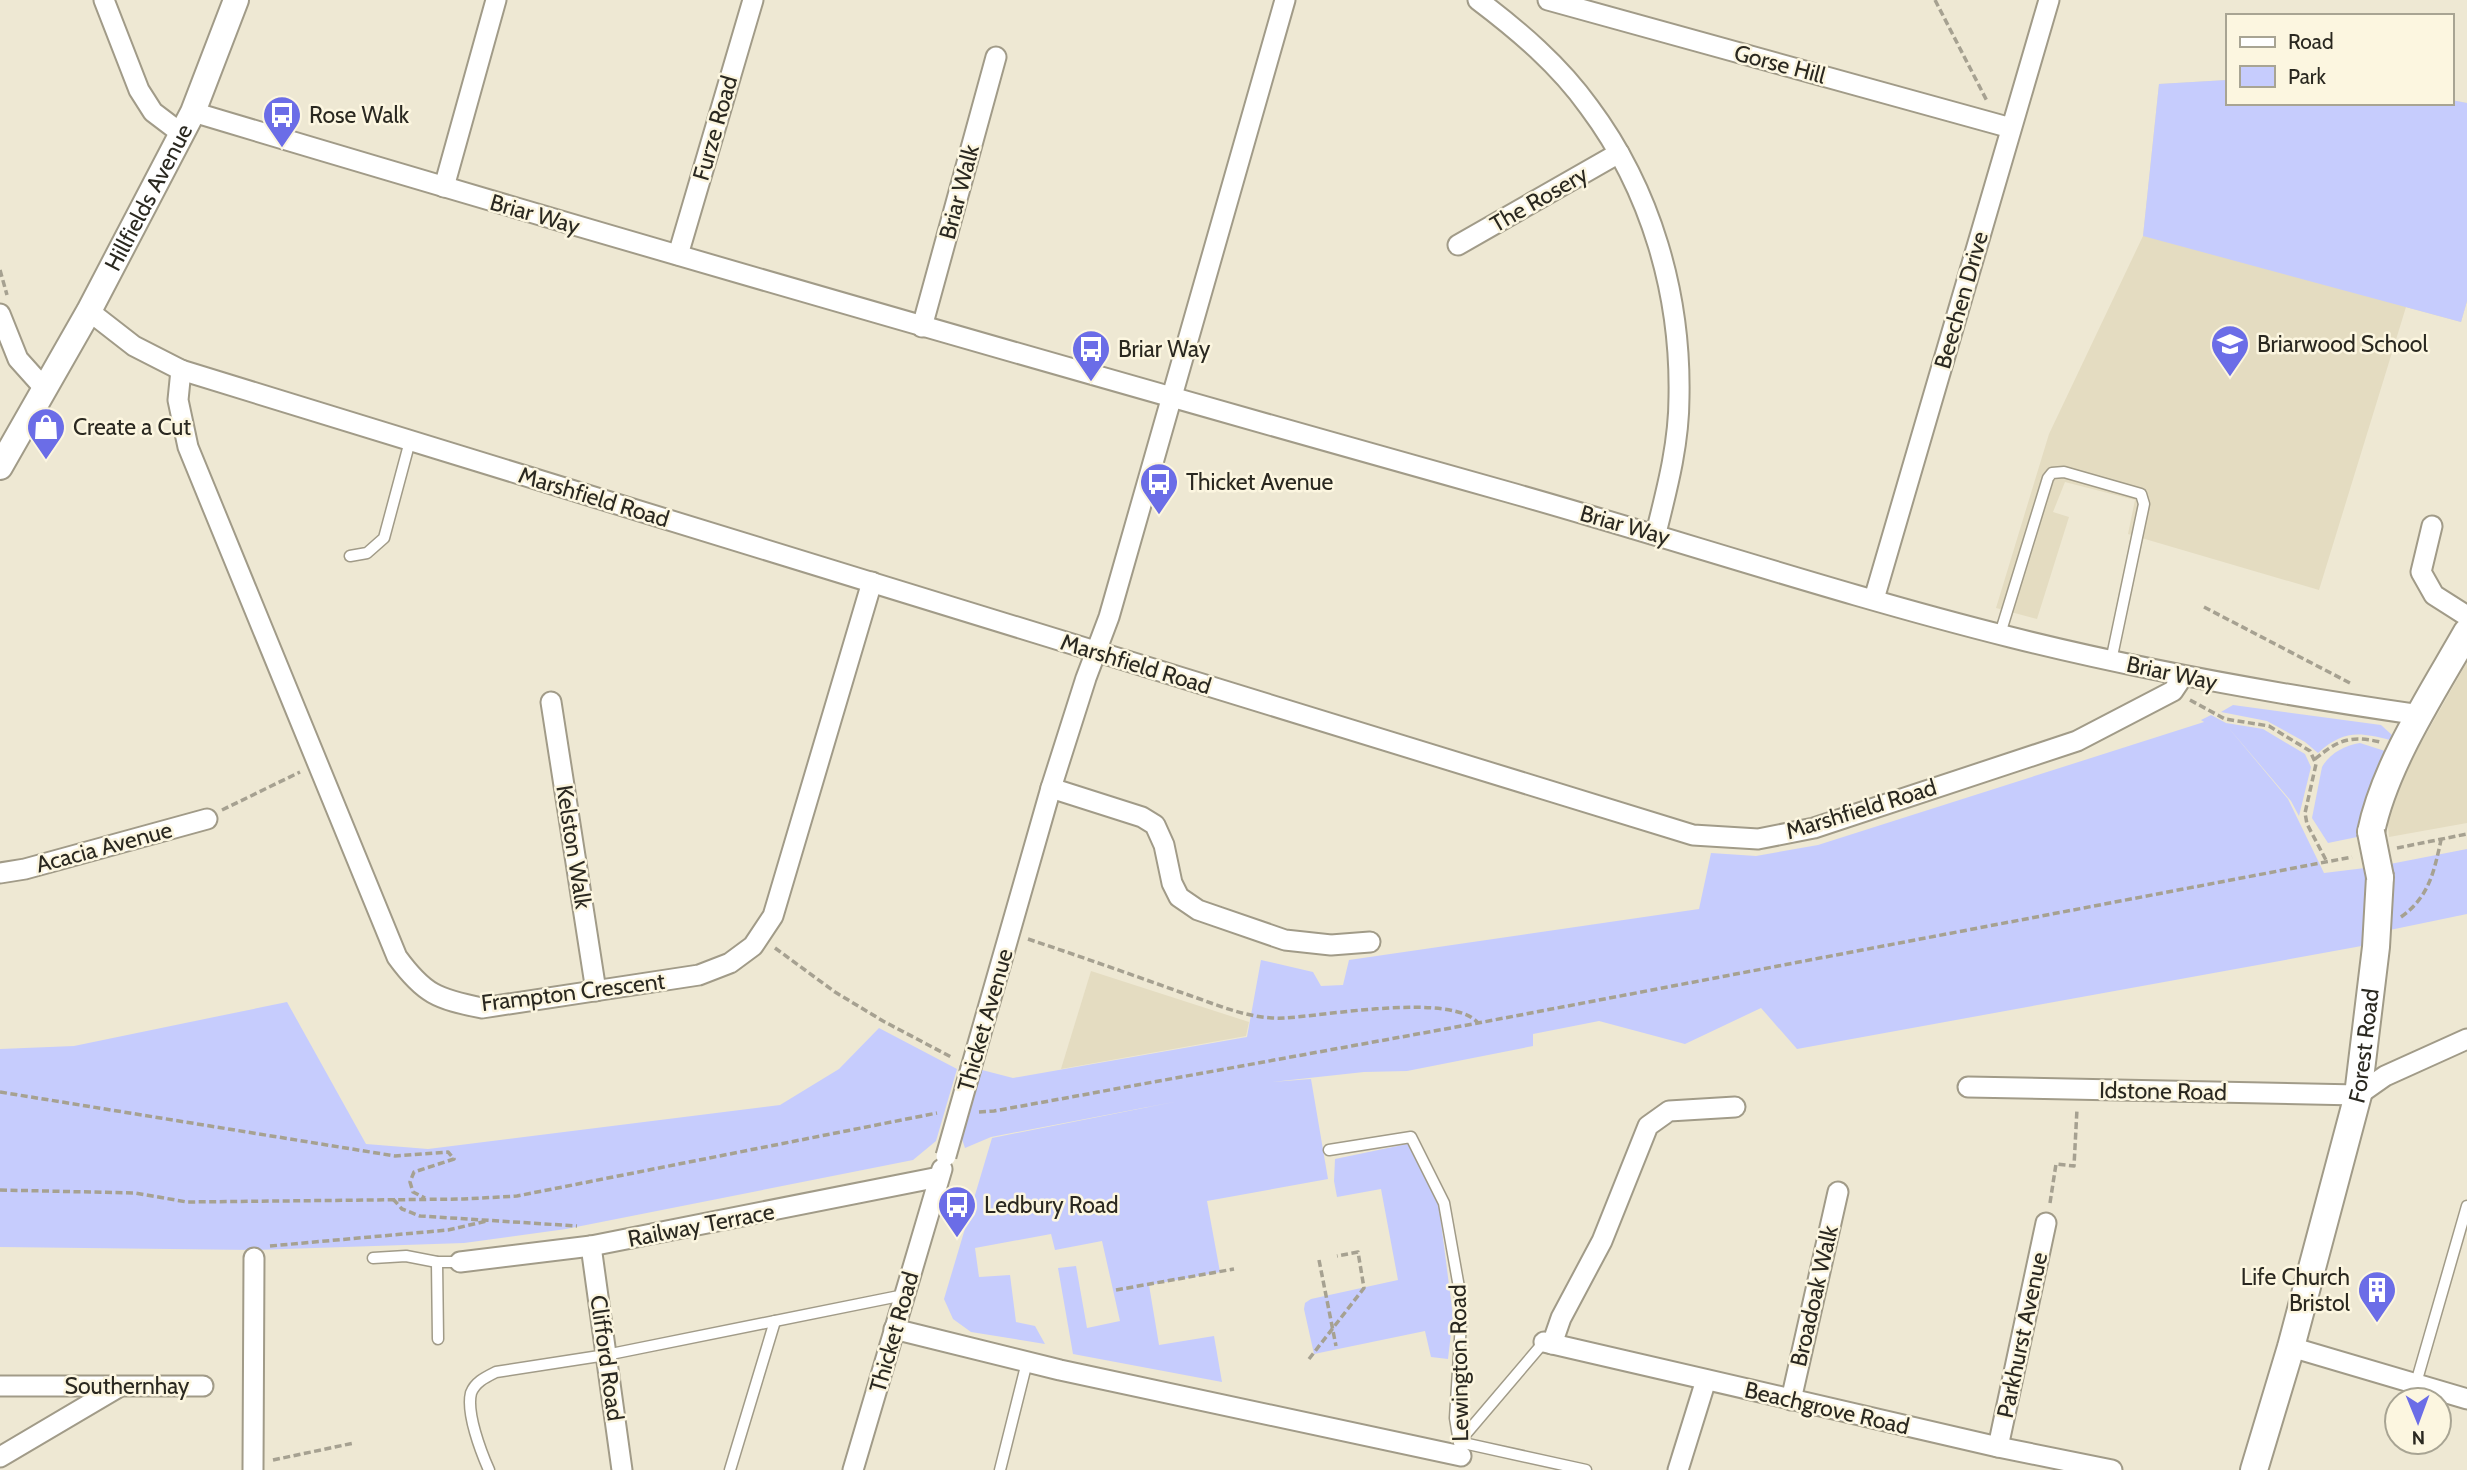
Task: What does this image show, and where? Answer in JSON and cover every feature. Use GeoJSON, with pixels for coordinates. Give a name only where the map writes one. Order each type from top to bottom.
{"type":"FeatureCollection","features":[{"type":"Feature","properties":{"kind":"main road","name":"Forest Road"},"geometry":{"type":"LineString","coordinates":[[2254,1470],[2291,1347],[2358,1095],[2377,927],[2381,841],[2375,815],[2420,715],[2467,632]]}},
{"type":"Feature","properties":{"kind":"street"},"geometry":{"type":"LineString","coordinates":[[104,0],[139,90],[153,112],[187,123]]}},
{"type":"Feature","properties":{"kind":"street","name":"Hillfields Avenue"},"geometry":{"type":"LineString","coordinates":[[0,467],[89,311],[187,123],[236,0]]}},
{"type":"Feature","properties":{"kind":"street"},"geometry":{"type":"LineString","coordinates":[[444,187],[496,0]]}},
{"type":"Feature","properties":{"kind":"street","name":"Furze Road"},"geometry":{"type":"LineString","coordinates":[[678,255],[752,0]]}},
{"type":"Feature","properties":{"kind":"street","name":"Thicket Avenue"},"geometry":{"type":"LineString","coordinates":[[937,1185],[1051,788],[1086,678],[1109,617],[1285,0]]}},
{"type":"Feature","properties":{"kind":"street"},"geometry":{"type":"LineString","coordinates":[[1478,0],[1514,27],[1555,66],[1589,106],[1619,153],[1644,204],[1664,258],[1678,330],[1679,399],[1673,465],[1656,533]]}},
{"type":"Feature","properties":{"kind":"street","name":"Gorse Hill"},"geometry":{"type":"LineString","coordinates":[[1548,0],[2005,126]]}},
{"type":"Feature","properties":{"kind":"street","name":"Beechen Drive"},"geometry":{"type":"LineString","coordinates":[[1874,599],[2005,126],[2049,0]]}},
{"type":"Feature","properties":{"kind":"street","name":"Briar Walk"},"geometry":{"type":"LineString","coordinates":[[922,327],[996,57]]}},
{"type":"Feature","properties":{"kind":"street","name":"Briar Way"},"geometry":{"type":"LineString","coordinates":[[187,123],[444,187],[1170,398],[1656,533],[1874,599],[2000,634],[2111,660],[2178,683],[2420,715]]}},
{"type":"Feature","properties":{"kind":"street","name":"The Rosery"},"geometry":{"type":"LineString","coordinates":[[1458,245],[1619,153]]}},
{"type":"Feature","properties":{"kind":"street","name":"Marshfield Road"},"geometry":{"type":"LineString","coordinates":[[89,311],[134,346],[181,370],[1693,835],[1758,839],[1814,828],[2077,741],[2178,683]]}},
{"type":"Feature","properties":{"kind":"street"},"geometry":{"type":"LineString","coordinates":[[1,314],[18,359],[44,388]]}},
{"type":"Feature","properties":{"kind":"street","name":"Frampton Crescent"},"geometry":{"type":"LineString","coordinates":[[181,370],[178,400],[188,447],[397,957],[416,983],[447,1002],[482,1008],[699,975],[730,962],[753,946],[773,916],[872,582]]}},
{"type":"Feature","properties":{"kind":"street"},"geometry":{"type":"LineString","coordinates":[[2432,526],[2421,572],[2434,595],[2467,616]]}},
{"type":"Feature","properties":{"kind":"street","name":"Kelston Walk"},"geometry":{"type":"LineString","coordinates":[[551,702],[596,991]]}},
{"type":"Feature","properties":{"kind":"street"},"geometry":{"type":"LineString","coordinates":[[1051,788],[1142,817],[1155,825],[1164,845],[1172,883],[1179,897],[1198,911],[1284,940],[1331,945],[1370,942]]}},
{"type":"Feature","properties":{"kind":"street","name":"Acacia Avenue"},"geometry":{"type":"LineString","coordinates":[[0,873],[25,869],[207,819]]}},
{"type":"Feature","properties":{"kind":"street"},"geometry":{"type":"LineString","coordinates":[[2358,1095],[2385,1076],[2467,1039]]}},
{"type":"Feature","properties":{"kind":"street","name":"Idstone Road"},"geometry":{"type":"LineString","coordinates":[[1968,1087],[2358,1095]]}},
{"type":"Feature","properties":{"kind":"street"},"geometry":{"type":"LineString","coordinates":[[1548,1343],[1602,1241],[1648,1126],[1669,1111],[1735,1107]]}},
{"type":"Feature","properties":{"kind":"street","name":"Railway Terrace"},"geometry":{"type":"LineString","coordinates":[[460,1262],[592,1247],[937,1185]]}},
{"type":"Feature","properties":{"kind":"street","name":"Thicket Road"},"geometry":{"type":"LineString","coordinates":[[853,1470],[937,1185]]}},
{"type":"Feature","properties":{"kind":"street","name":"Broadoak Walk"},"geometry":{"type":"LineString","coordinates":[[1791,1400],[1838,1192]]}},
{"type":"Feature","properties":{"kind":"street","name":"Parkhurst Avenue"},"geometry":{"type":"LineString","coordinates":[[1998,1447],[2046,1223]]}},
{"type":"Feature","properties":{"kind":"street","name":"Clifford Road"},"geometry":{"type":"LineString","coordinates":[[592,1247],[622,1470]]}},
{"type":"Feature","properties":{"kind":"street"},"geometry":{"type":"LineString","coordinates":[[253,1467],[254,1258]]}},
{"type":"Feature","properties":{"kind":"street"},"geometry":{"type":"LineString","coordinates":[[894,1329],[1027,1362],[1460,1456]]}},
{"type":"Feature","properties":{"kind":"street","name":"Beachgrove Road"},"geometry":{"type":"LineString","coordinates":[[1548,1343],[1998,1447],[2112,1470]]}},
{"type":"Feature","properties":{"kind":"street"},"geometry":{"type":"LineString","coordinates":[[2291,1347],[2467,1399]]}},
{"type":"Feature","properties":{"kind":"street"},"geometry":{"type":"LineString","coordinates":[[1678,1470],[1706,1380]]}},
{"type":"Feature","properties":{"kind":"street","name":"Southernhay"},"geometry":{"type":"LineString","coordinates":[[0,1386],[203,1386]]}},
{"type":"Feature","properties":{"kind":"street"},"geometry":{"type":"LineString","coordinates":[[0,1457],[119,1387]]}},
{"type":"Feature","properties":{"kind":"lane"},"geometry":{"type":"LineString","coordinates":[[350,556],[367,553],[384,538],[410,441]]}},
{"type":"Feature","properties":{"kind":"lane"},"geometry":{"type":"LineString","coordinates":[[2000,634],[2048,478],[2052,473],[2064,472],[2141,494],[2143,497],[2144,504],[2111,660]]}},
{"type":"Feature","properties":{"kind":"lane","name":"Lewington Road"},"geometry":{"type":"LineString","coordinates":[[1329,1150],[1411,1137],[1444,1203],[1460,1293],[1461,1323],[1455,1418],[1460,1456]]}},
{"type":"Feature","properties":{"kind":"lane"},"geometry":{"type":"LineString","coordinates":[[2416,1383],[2467,1206]]}},
{"type":"Feature","properties":{"kind":"lane"},"geometry":{"type":"LineString","coordinates":[[373,1258],[405,1256],[437,1262],[460,1262]]}},
{"type":"Feature","properties":{"kind":"lane"},"geometry":{"type":"LineString","coordinates":[[437,1262],[438,1339]]}},
{"type":"Feature","properties":{"kind":"lane"},"geometry":{"type":"LineString","coordinates":[[489,1470],[472,1418],[471,1393],[480,1380],[496,1372],[607,1355],[904,1295]]}},
{"type":"Feature","properties":{"kind":"lane"},"geometry":{"type":"LineString","coordinates":[[730,1470],[775,1321]]}},
{"type":"Feature","properties":{"kind":"lane"},"geometry":{"type":"LineString","coordinates":[[1460,1456],[1548,1343]]}},
{"type":"Feature","properties":{"kind":"lane"},"geometry":{"type":"LineString","coordinates":[[1000,1470],[1027,1362]]}},
{"type":"Feature","properties":{"kind":"lane"},"geometry":{"type":"LineString","coordinates":[[1460,1456],[1586,1470]]}},
{"type":"Feature","properties":{"kind":"path"},"geometry":{"type":"LineString","coordinates":[[1935,0],[2005,126]]}},
{"type":"Feature","properties":{"kind":"path"},"geometry":{"type":"LineString","coordinates":[[2204,607],[2361,688],[2370,708]]}},
{"type":"Feature","properties":{"kind":"path"},"geometry":{"type":"LineString","coordinates":[[2178,683],[2225,719],[2269,726],[2310,751],[2315,759],[2315,771],[2305,813],[2307,824],[2327,862]]}},
{"type":"Feature","properties":{"kind":"path"},"geometry":{"type":"LineString","coordinates":[[2315,759],[2331,746],[2349,738],[2385,744],[2401,754]]}},
{"type":"Feature","properties":{"kind":"path"},"geometry":{"type":"LineString","coordinates":[[207,819],[212,814],[317,763]]}},
{"type":"Feature","properties":{"kind":"path"},"geometry":{"type":"LineString","coordinates":[[2381,841],[2442,839],[2467,834]]}},
{"type":"Feature","properties":{"kind":"path"},"geometry":{"type":"LineString","coordinates":[[2377,927],[2394,923],[2416,907],[2432,878],[2442,839]]}},
{"type":"Feature","properties":{"kind":"path"},"geometry":{"type":"LineString","coordinates":[[971,1112],[994,1111],[1478,1023],[2352,857]]}},
{"type":"Feature","properties":{"kind":"path"},"geometry":{"type":"LineString","coordinates":[[1009,933],[1241,1013],[1280,1019],[1422,1006],[1448,1009],[1472,1016],[1478,1023]]}},
{"type":"Feature","properties":{"kind":"path"},"geometry":{"type":"LineString","coordinates":[[759,937],[845,998],[971,1068]]}},
{"type":"Feature","properties":{"kind":"path"},"geometry":{"type":"LineString","coordinates":[[2046,1223],[2056,1164],[2074,1166],[2078,1089]]}},
{"type":"Feature","properties":{"kind":"path"},"geometry":{"type":"LineString","coordinates":[[0,1092],[395,1156],[448,1152],[454,1159],[414,1172],[410,1182],[413,1192],[426,1199]]}},
{"type":"Feature","properties":{"kind":"path"},"geometry":{"type":"LineString","coordinates":[[0,1189],[135,1193],[187,1202],[517,1196],[936,1113],[948,1113]]}},
{"type":"Feature","properties":{"kind":"path"},"geometry":{"type":"LineString","coordinates":[[393,1199],[402,1209],[420,1216],[587,1226],[592,1247]]}},
{"type":"Feature","properties":{"kind":"path"},"geometry":{"type":"LineString","coordinates":[[254,1258],[260,1247],[448,1230],[486,1221]]}},
{"type":"Feature","properties":{"kind":"path"},"geometry":{"type":"LineString","coordinates":[[1309,1359],[1364,1288],[1358,1252],[1337,1256]]}},
{"type":"Feature","properties":{"kind":"path"},"geometry":{"type":"LineString","coordinates":[[1319,1259],[1336,1346]]}},
{"type":"Feature","properties":{"kind":"path"},"geometry":{"type":"LineString","coordinates":[[1115,1290],[1234,1269]]}},
{"type":"Feature","properties":{"kind":"path"},"geometry":{"type":"LineString","coordinates":[[253,1467],[354,1443]]}},
{"type":"Feature","properties":{"kind":"shaded area","name":"Briarwood School"},"geometry":{"type":"Polygon","coordinates":[[[2226,80],[2226,105],[2453,105],[2453,100],[2467,103],[2467,301],[2461,322],[2406,307],[2319,590],[2128,534],[2135,500],[2065,482],[2053,512],[2069,517],[2037,619],[1996,608],[2049,434],[2143,236],[2159,84],[2226,80]]]}},
{"type":"Feature","properties":{"kind":"shaded area"},"geometry":{"type":"Polygon","coordinates":[[[2467,662],[2467,823],[2389,837],[2386,805],[2467,662]]]}},
{"type":"Feature","properties":{"kind":"shaded area"},"geometry":{"type":"Polygon","coordinates":[[[1091,971],[1249,1022],[1246,1036],[1061,1069],[1091,971]]]}},
{"type":"Feature","properties":{"kind":"green space"},"geometry":{"type":"Polygon","coordinates":[[[2226,80],[2226,105],[2453,105],[2453,100],[2467,103],[2467,301],[2461,322],[2143,236],[2159,84],[2226,80]]]}},
{"type":"Feature","properties":{"kind":"green space"},"geometry":{"type":"Polygon","coordinates":[[[2233,705],[2381,725],[2392,735],[2390,740],[2369,735],[2352,735],[2335,740],[2318,753],[2305,742],[2267,721],[2221,712],[2233,705]]]}},
{"type":"Feature","properties":{"kind":"green space"},"geometry":{"type":"Polygon","coordinates":[[[2211,715],[2226,723],[2263,729],[2305,754],[2311,767],[2299,816],[2291,801],[2227,726],[2288,799],[2324,873],[2365,868],[2367,945],[1797,1049],[1761,1008],[1685,1044],[1599,1021],[1533,1034],[1533,1046],[1407,1071],[1364,1072],[1272,1082],[1311,1079],[1328,1179],[1207,1201],[1220,1272],[1149,1285],[1159,1345],[1214,1336],[1222,1382],[1073,1354],[1058,1268],[1076,1266],[1087,1328],[1120,1321],[1102,1241],[1055,1250],[1051,1234],[975,1248],[979,1277],[1010,1275],[1016,1322],[1035,1326],[1045,1344],[971,1332],[953,1319],[944,1299],[992,1138],[1179,1101],[991,1137],[965,1148],[961,1136],[982,1070],[1013,1078],[1247,1037],[1261,960],[1313,972],[1321,986],[1343,985],[1349,960],[1699,909],[1711,853],[1756,856],[1818,845],[2204,722],[2201,720],[2211,715]]]}},
{"type":"Feature","properties":{"kind":"green space"},"geometry":{"type":"Polygon","coordinates":[[[2360,743],[2385,751],[2387,758],[2362,836],[2328,843],[2312,818],[2322,767],[2338,751],[2360,743]]]}},
{"type":"Feature","properties":{"kind":"green space"},"geometry":{"type":"Polygon","coordinates":[[[2467,849],[2467,914],[2385,931],[2385,865],[2467,849]]]}},
{"type":"Feature","properties":{"kind":"green space"},"geometry":{"type":"Polygon","coordinates":[[[287,1002],[366,1144],[428,1149],[780,1105],[839,1069],[879,1028],[957,1069],[936,1141],[913,1160],[566,1229],[464,1243],[255,1250],[0,1247],[0,1049],[74,1046],[287,1002]]]}},
{"type":"Feature","properties":{"kind":"green space"},"geometry":{"type":"Polygon","coordinates":[[[1412,1143],[1439,1207],[1453,1316],[1448,1359],[1431,1357],[1425,1331],[1314,1354],[1305,1303],[1311,1299],[1398,1280],[1381,1189],[1337,1197],[1334,1181],[1335,1159],[1412,1143]]]}},
{"type":"Feature","properties":{"kind":"place","name":"Rose Walk"},"geometry":{"type":"Point","coordinates":[282,149]}},
{"type":"Feature","properties":{"kind":"place","name":"Briarwood School"},"geometry":{"type":"Point","coordinates":[2230,378]}},
{"type":"Feature","properties":{"kind":"place","name":"Briar Way"},"geometry":{"type":"Point","coordinates":[1091,383]}},
{"type":"Feature","properties":{"kind":"place","name":"Create a Cut"},"geometry":{"type":"Point","coordinates":[46,461]}},
{"type":"Feature","properties":{"kind":"place","name":"Thicket Avenue"},"geometry":{"type":"Point","coordinates":[1159,516]}},
{"type":"Feature","properties":{"kind":"place","name":"Ledbury Road"},"geometry":{"type":"Point","coordinates":[957,1239]}},
{"type":"Feature","properties":{"kind":"place","name":"Life Church Bristol"},"geometry":{"type":"Point","coordinates":[2377,1324]}}]}
